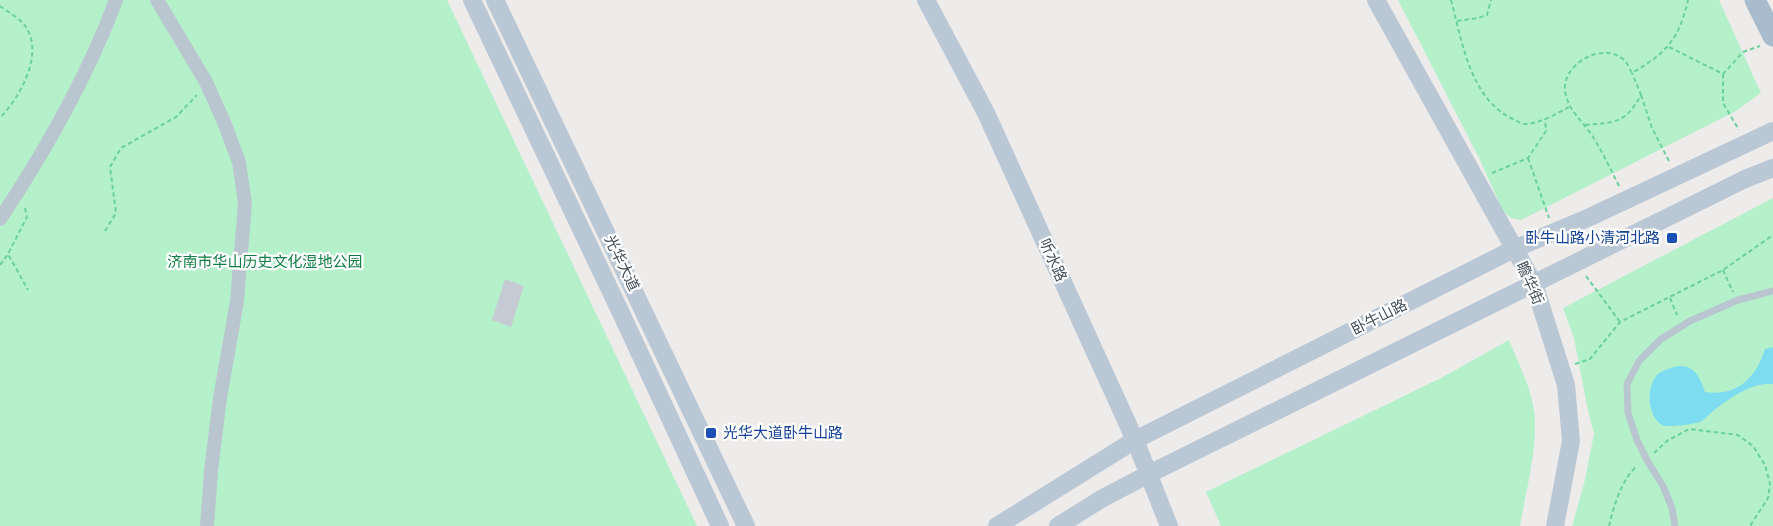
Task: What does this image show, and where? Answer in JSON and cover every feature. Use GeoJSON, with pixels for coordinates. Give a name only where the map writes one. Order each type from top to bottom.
{"type":"FeatureCollection","features":[{"type":"Feature","properties":{"kind":"main road","name":"光华大道"},"geometry":{"type":"LineString","coordinates":[[472,0],[720,526]]}},
{"type":"Feature","properties":{"kind":"main road","name":"光华大道"},"geometry":{"type":"LineString","coordinates":[[495,0],[746,526]]}},
{"type":"Feature","properties":{"kind":"main road","name":"听水路"},"geometry":{"type":"LineString","coordinates":[[926,0],[986,113],[1135,440],[1169,526]]}},
{"type":"Feature","properties":{"kind":"main road","name":"瞻华街"},"geometry":{"type":"LineString","coordinates":[[1376,0],[1534,284],[1566,385],[1571,441],[1556,526]]}},
{"type":"Feature","properties":{"kind":"main road"},"geometry":{"type":"LineString","coordinates":[[1755,0],[1768,41]]}},
{"type":"Feature","properties":{"kind":"main road","name":"卧牛山路"},"geometry":{"type":"LineString","coordinates":[[997,526],[1135,440],[1514,249],[1626,200],[1773,131]]}},
{"type":"Feature","properties":{"kind":"main road"},"geometry":{"type":"LineString","coordinates":[[1058,526],[1103,498],[1149,474],[1745,179],[1773,168]]}},
{"type":"Feature","properties":{"kind":"street"},"geometry":{"type":"LineString","coordinates":[[0,219],[57,129],[101,41],[116,0]]}},
{"type":"Feature","properties":{"kind":"street"},"geometry":{"type":"LineString","coordinates":[[157,0],[206,82],[225,122],[239,162],[245,204],[237,301],[220,398],[207,526]]}},
{"type":"Feature","properties":{"kind":"lane"},"geometry":{"type":"LineString","coordinates":[[1675,526],[1672,508],[1663,486],[1646,458],[1628,413],[1627,384],[1639,361],[1661,339],[1738,300],[1773,291]]}},
{"type":"Feature","properties":{"kind":"path"},"geometry":{"type":"LineString","coordinates":[[1451,0],[1462,47],[1486,98],[1502,114],[1524,124],[1545,119],[1569,107]]}},
{"type":"Feature","properties":{"kind":"path"},"geometry":{"type":"LineString","coordinates":[[1456,21],[1486,15],[1491,0]]}},
{"type":"Feature","properties":{"kind":"path"},"geometry":{"type":"LineString","coordinates":[[1632,73],[1648,64],[1669,47],[1686,10],[1688,0]]}},
{"type":"Feature","properties":{"kind":"path"},"geometry":{"type":"LineString","coordinates":[[0,6],[26,26],[31,40],[31,62],[20,90],[0,118]]}},
{"type":"Feature","properties":{"kind":"path"},"geometry":{"type":"LineString","coordinates":[[1747,143],[1723,103],[1723,74],[1743,52],[1768,41]]}},
{"type":"Feature","properties":{"kind":"path"},"geometry":{"type":"LineString","coordinates":[[1669,47],[1723,74]]}},
{"type":"Feature","properties":{"kind":"path"},"geometry":{"type":"LineString","coordinates":[[1626,200],[1593,137],[1569,107],[1565,88],[1569,76],[1576,64],[1588,56],[1613,55],[1625,61],[1641,94],[1652,128],[1677,176]]}},
{"type":"Feature","properties":{"kind":"path"},"geometry":{"type":"LineString","coordinates":[[105,231],[116,213],[110,167],[121,148],[176,117],[190,104],[206,82]]}},
{"type":"Feature","properties":{"kind":"path"},"geometry":{"type":"LineString","coordinates":[[1583,125],[1619,121],[1632,111],[1641,94]]}},
{"type":"Feature","properties":{"kind":"path"},"geometry":{"type":"LineString","coordinates":[[1476,180],[1528,158],[1546,131],[1545,119]]}},
{"type":"Feature","properties":{"kind":"path"},"geometry":{"type":"LineString","coordinates":[[1528,158],[1554,232]]}},
{"type":"Feature","properties":{"kind":"path"},"geometry":{"type":"LineString","coordinates":[[0,265],[9,254],[27,217],[22,186]]}},
{"type":"Feature","properties":{"kind":"path"},"geometry":{"type":"LineString","coordinates":[[1561,369],[1590,359],[1620,322],[1723,270],[1773,235]]}},
{"type":"Feature","properties":{"kind":"path"},"geometry":{"type":"LineString","coordinates":[[9,254],[28,290]]}},
{"type":"Feature","properties":{"kind":"path"},"geometry":{"type":"LineString","coordinates":[[1576,263],[1620,322]]}},
{"type":"Feature","properties":{"kind":"path"},"geometry":{"type":"LineString","coordinates":[[1723,270],[1738,300]]}},
{"type":"Feature","properties":{"kind":"path"},"geometry":{"type":"LineString","coordinates":[[1670,297],[1681,327]]}},
{"type":"Feature","properties":{"kind":"path"},"geometry":{"type":"LineString","coordinates":[[1609,526],[1624,483],[1634,468],[1667,441],[1689,429],[1738,435],[1754,446],[1765,465],[1770,484],[1768,498],[1750,526]]}},
{"type":"Feature","properties":{"kind":"green space","name":"济南市华山历史文化湿地公园"},"geometry":{"type":"Polygon","coordinates":[[[0,0],[447,0],[697,526],[0,526],[0,0]]]}},
{"type":"Feature","properties":{"kind":"green space"},"geometry":{"type":"Polygon","coordinates":[[[1398,0],[1719,0],[1761,93],[1736,111],[1521,220],[1511,218],[1503,211],[1479,158],[1398,0]]]}},
{"type":"Feature","properties":{"kind":"green space"},"geometry":{"type":"Polygon","coordinates":[[[1773,198],[1773,526],[1572,526],[1584,484],[1594,434],[1574,338],[1563,308],[1773,198]]]}},
{"type":"Feature","properties":{"kind":"green space"},"geometry":{"type":"Polygon","coordinates":[[[1509,340],[1529,389],[1535,420],[1532,460],[1520,526],[1221,526],[1206,492],[1441,378],[1509,340]]]}},
{"type":"Feature","properties":{"kind":"water"},"geometry":{"type":"Polygon","coordinates":[[[1773,347],[1773,384],[1757,386],[1741,392],[1699,422],[1665,426],[1653,415],[1650,401],[1651,387],[1653,380],[1660,372],[1680,366],[1690,368],[1698,376],[1705,392],[1727,391],[1744,383],[1756,369],[1765,349],[1773,347]]]}},
{"type":"Feature","properties":{"kind":"building"},"geometry":{"type":"Polygon","coordinates":[[[505,279],[524,286],[511,327],[492,320],[505,279]]]}},
{"type":"Feature","properties":{"kind":"place","name":"卧牛山路小清河北路"},"geometry":{"type":"Point","coordinates":[1672,238]}},
{"type":"Feature","properties":{"kind":"place","name":"光华大道卧牛山路"},"geometry":{"type":"Point","coordinates":[711,433]}}]}
